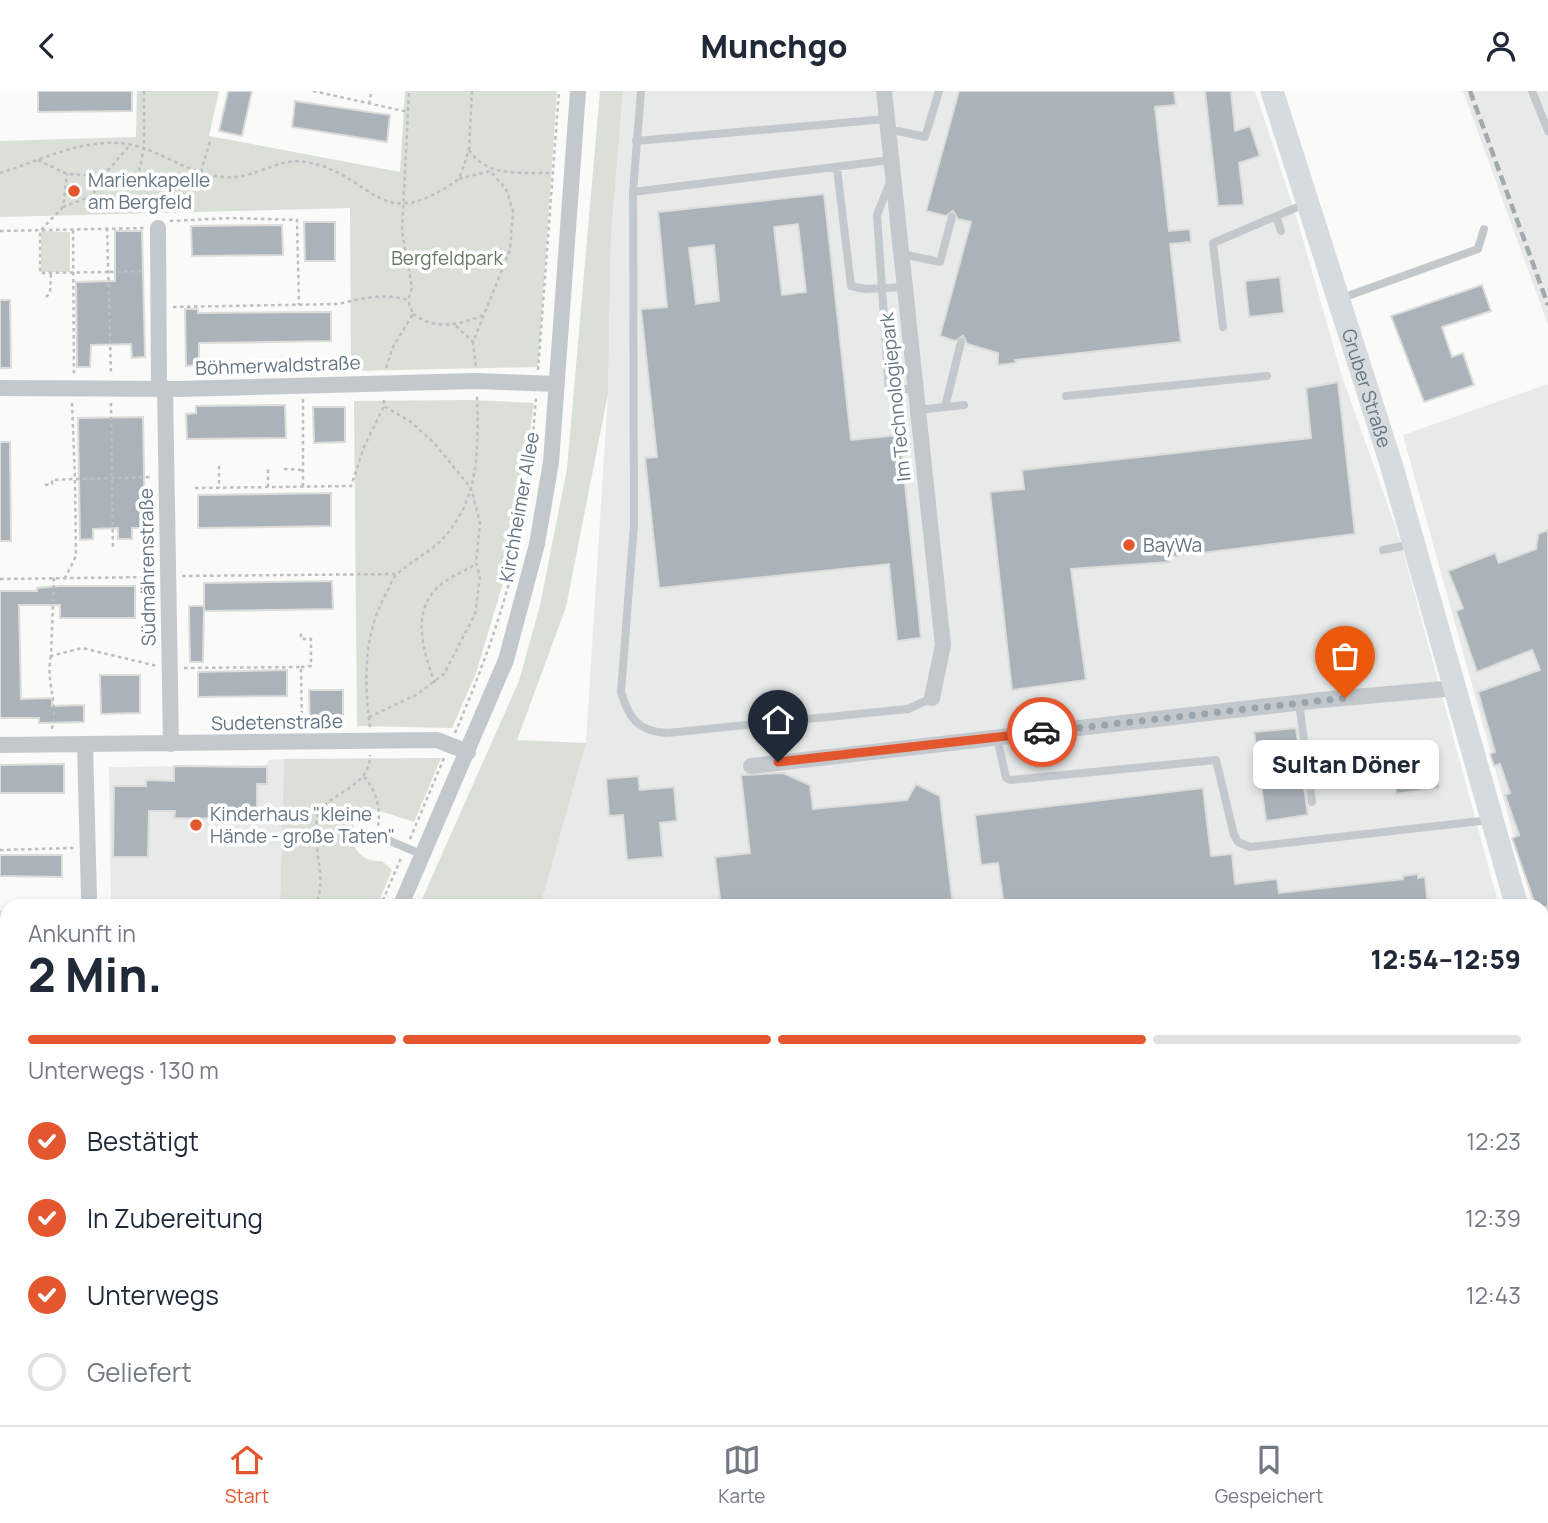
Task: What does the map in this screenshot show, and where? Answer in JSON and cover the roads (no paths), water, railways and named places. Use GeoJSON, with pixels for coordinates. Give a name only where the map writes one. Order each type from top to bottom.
{"type":"FeatureCollection","features":[{"type":"Feature","properties":{"kind":"street","name":"Kirchheimer Allee"},"geometry":{"type":"LineString","coordinates":[[404,899],[506,660],[522,611],[549,477],[578,91]]}},
{"type":"Feature","properties":{"kind":"street","name":"Im Technologiepark"},"geometry":{"type":"LineString","coordinates":[[884,91],[943,645],[932,698]]}},
{"type":"Feature","properties":{"kind":"street","name":"Gruber Straße"},"geometry":{"type":"LineString","coordinates":[[1272,91],[1415,543],[1515,899]]}},
{"type":"Feature","properties":{"kind":"street","name":"Südmährenstraße"},"geometry":{"type":"LineString","coordinates":[[158,227],[169,577],[171,744]]}},
{"type":"Feature","properties":{"kind":"street","name":"Böhmerwaldstraße"},"geometry":{"type":"LineString","coordinates":[[0,389],[476,381],[557,384]]}},
{"type":"Feature","properties":{"kind":"street"},"geometry":{"type":"LineString","coordinates":[[751,766],[1298,702],[1456,688]]}},
{"type":"Feature","properties":{"kind":"street","name":"Sudetenstraße"},"geometry":{"type":"LineString","coordinates":[[0,745],[437,740],[468,752]]}},
{"type":"Feature","properties":{"kind":"street"},"geometry":{"type":"LineString","coordinates":[[85,744],[85,849],[89,897]]}},
{"type":"Feature","properties":{"kind":"lane"},"geometry":{"type":"LineString","coordinates":[[641,91],[633,192],[634,524],[621,692],[627,713],[653,732],[667,733],[908,709],[932,698]]}},
{"type":"Feature","properties":{"kind":"lane"},"geometry":{"type":"LineString","coordinates":[[636,141],[887,126],[925,137],[939,91]]}},
{"type":"Feature","properties":{"kind":"lane"},"geometry":{"type":"LineString","coordinates":[[1532,91],[1548,131]]}},
{"type":"Feature","properties":{"kind":"lane"},"geometry":{"type":"LineString","coordinates":[[633,192],[837,168],[892,168],[877,215],[890,391],[916,388]]}},
{"type":"Feature","properties":{"kind":"lane"},"geometry":{"type":"LineString","coordinates":[[837,168],[851,286],[882,289],[905,287]]}},
{"type":"Feature","properties":{"kind":"lane"},"geometry":{"type":"LineString","coordinates":[[1223,327],[1213,243],[1308,203]]}},
{"type":"Feature","properties":{"kind":"lane"},"geometry":{"type":"LineString","coordinates":[[1276,216],[1281,231]]}},
{"type":"Feature","properties":{"kind":"lane"},"geometry":{"type":"LineString","coordinates":[[902,254],[940,263],[952,217]]}},
{"type":"Feature","properties":{"kind":"lane"},"geometry":{"type":"LineString","coordinates":[[1340,299],[1478,249],[1484,229]]}},
{"type":"Feature","properties":{"kind":"lane"},"geometry":{"type":"LineString","coordinates":[[945,407],[961,342]]}},
{"type":"Feature","properties":{"kind":"lane"},"geometry":{"type":"LineString","coordinates":[[1066,396],[1267,376]]}},
{"type":"Feature","properties":{"kind":"lane"},"geometry":{"type":"LineString","coordinates":[[918,410],[964,405]]}},
{"type":"Feature","properties":{"kind":"lane"},"geometry":{"type":"LineString","coordinates":[[1383,550],[1415,543]]}},
{"type":"Feature","properties":{"kind":"lane"},"geometry":{"type":"LineString","coordinates":[[1298,702],[1312,802]]}},
{"type":"Feature","properties":{"kind":"lane"},"geometry":{"type":"LineString","coordinates":[[997,737],[1006,778],[1010,780],[1216,760],[1234,835],[1238,842],[1250,847],[1493,820]]}},
{"type":"Feature","properties":{"kind":"lane"},"geometry":{"type":"LineString","coordinates":[[376,835],[423,855]]}},
{"type":"Feature","properties":{"kind":"railway"},"geometry":{"type":"LineString","coordinates":[[1470,91],[1548,305]]}},
{"type":"Feature","properties":{"kind":"place","name":"Marienkapelle am Bergfeld"},"geometry":{"type":"Point","coordinates":[74,191]}},
{"type":"Feature","properties":{"kind":"place","name":"BayWa"},"geometry":{"type":"Point","coordinates":[1129,545]}},
{"type":"Feature","properties":{"kind":"place","name":"Sultan Döner"},"geometry":{"type":"Point","coordinates":[1345,698]}},
{"type":"Feature","properties":{"kind":"place","name":"Kinderhaus \"kleine Hände - große Taten\""},"geometry":{"type":"Point","coordinates":[196,825]}},
{"type":"Feature","properties":{"kind":"park label","name":"Bergfeldpark"},"geometry":{"type":"Point","coordinates":[447,258]}}]}
